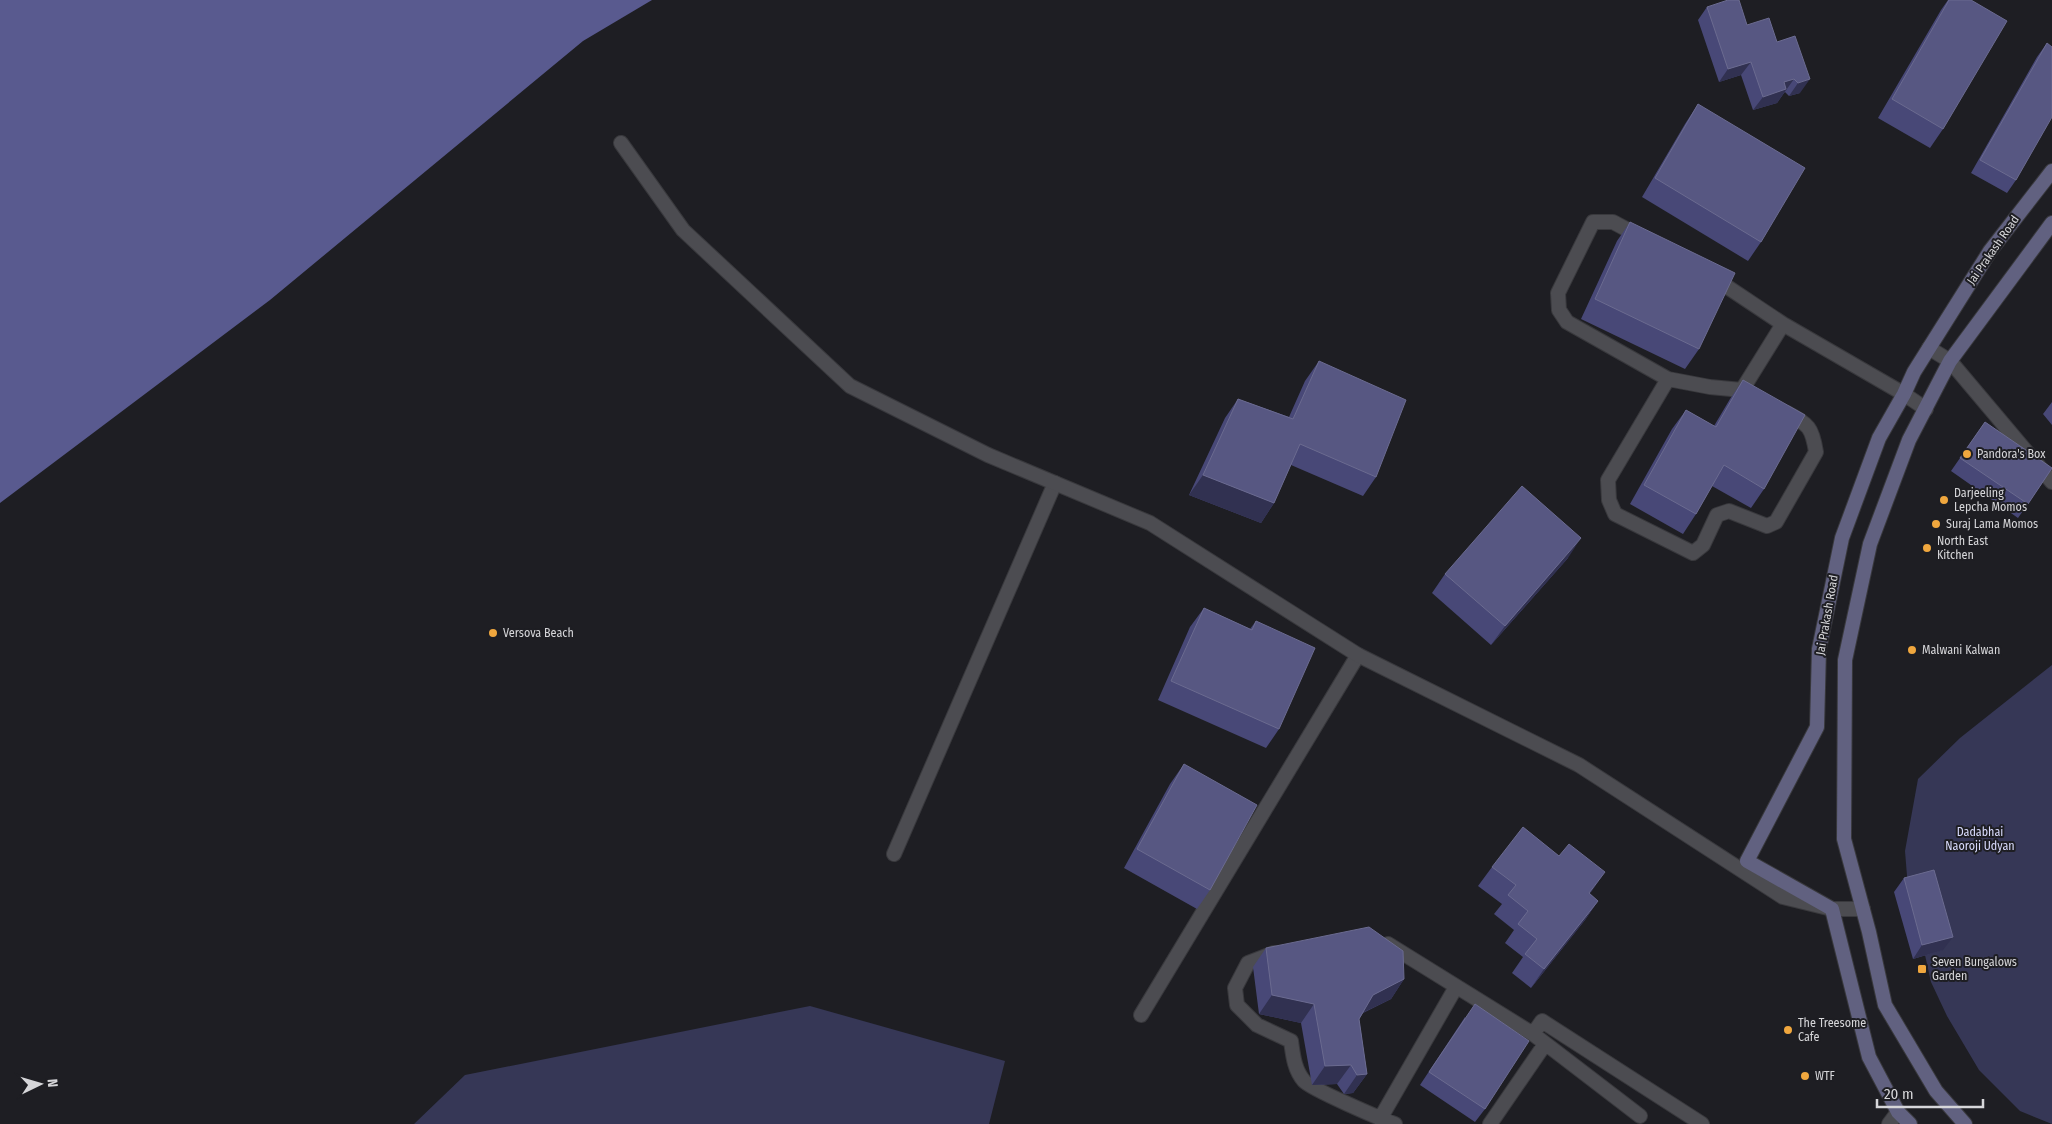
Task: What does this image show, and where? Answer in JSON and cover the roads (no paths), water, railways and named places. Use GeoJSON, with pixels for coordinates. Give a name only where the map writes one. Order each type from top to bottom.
{"type":"FeatureCollection","features":[{"type":"Feature","properties":{"kind":"main road","name":"Jai Prakash Road"},"geometry":{"type":"LineString","coordinates":[[1832,909],[1747,861],[1817,728],[1820,649],[1842,538],[1879,438],[1914,372],[1990,251],[2052,171]]}},
{"type":"Feature","properties":{"kind":"main road","name":"Jai Prakash Road"},"geometry":{"type":"LineString","coordinates":[[1965,1124],[1936,1091],[1886,1005],[1844,839],[1845,660],[1870,544],[1909,440],[1950,361],[2052,224]]}},
{"type":"Feature","properties":{"kind":"main road"},"geometry":{"type":"LineString","coordinates":[[1832,909],[1869,1057],[1898,1112],[1910,1124]]}},
{"type":"Feature","properties":{"kind":"street"},"geometry":{"type":"LineString","coordinates":[[621,143],[683,230],[850,386],[988,455],[1150,523],[1358,655],[1579,765],[1783,897],[1832,909],[1863,909]]}},
{"type":"Feature","properties":{"kind":"street"},"geometry":{"type":"LineString","coordinates":[[1654,244],[1613,222],[1593,222],[1558,293],[1559,310],[1567,322],[1668,379],[1746,392],[1783,324]]}},
{"type":"Feature","properties":{"kind":"street"},"geometry":{"type":"LineString","coordinates":[[1703,271],[1783,324],[1904,394],[1926,409]]}},
{"type":"Feature","properties":{"kind":"street"},"geometry":{"type":"LineString","coordinates":[[1928,348],[1950,361],[2052,482]]}},
{"type":"Feature","properties":{"kind":"street"},"geometry":{"type":"LineString","coordinates":[[1668,379],[1608,480],[1609,500],[1615,514],[1693,553],[1703,545],[1717,515],[1729,511],[1767,526],[1776,522],[1816,452],[1808,424],[1775,407]]}},
{"type":"Feature","properties":{"kind":"street"},"geometry":{"type":"LineString","coordinates":[[894,854],[1055,483]]}},
{"type":"Feature","properties":{"kind":"street"},"geometry":{"type":"LineString","coordinates":[[1141,1015],[1358,655]]}},
{"type":"Feature","properties":{"kind":"street"},"geometry":{"type":"LineString","coordinates":[[1378,941],[1388,943],[1533,1034],[1640,1116]]}},
{"type":"Feature","properties":{"kind":"street"},"geometry":{"type":"LineString","coordinates":[[1288,949],[1248,963],[1235,988],[1237,1005],[1257,1025],[1291,1041],[1296,1069],[1305,1083],[1380,1119],[1395,1124]]}},
{"type":"Feature","properties":{"kind":"street"},"geometry":{"type":"LineString","coordinates":[[1380,1119],[1456,987]]}},
{"type":"Feature","properties":{"kind":"street"},"geometry":{"type":"LineString","coordinates":[[1533,1034],[1542,1021],[1702,1124]]}},
{"type":"Feature","properties":{"kind":"street"},"geometry":{"type":"LineString","coordinates":[[1490,1124],[1545,1044]]}},
{"type":"Feature","properties":{"kind":"street"},"geometry":{"type":"LineString","coordinates":[[1889,1124],[1898,1112]]}},
{"type":"Feature","properties":{"kind":"place","name":"Pandora's Box"},"geometry":{"type":"Point","coordinates":[1967,454]}},
{"type":"Feature","properties":{"kind":"place","name":"Darjeeling Lepcha Momos"},"geometry":{"type":"Point","coordinates":[1944,500]}},
{"type":"Feature","properties":{"kind":"place","name":"Suraj Lama Momos"},"geometry":{"type":"Point","coordinates":[1936,524]}},
{"type":"Feature","properties":{"kind":"place","name":"North East Kitchen"},"geometry":{"type":"Point","coordinates":[1927,548]}},
{"type":"Feature","properties":{"kind":"place","name":"Versova Beach"},"geometry":{"type":"Point","coordinates":[493,633]}},
{"type":"Feature","properties":{"kind":"place","name":"Malwani Kalwan"},"geometry":{"type":"Point","coordinates":[1912,650]}},
{"type":"Feature","properties":{"kind":"place","name":"Seven Bungalows Garden"},"geometry":{"type":"Point","coordinates":[1922,969]}},
{"type":"Feature","properties":{"kind":"place","name":"The Treesome Cafe"},"geometry":{"type":"Point","coordinates":[1788,1030]}},
{"type":"Feature","properties":{"kind":"place","name":"WTF"},"geometry":{"type":"Point","coordinates":[1805,1076]}},
{"type":"Feature","properties":{"kind":"park label","name":"Dadabhai Naoroji Udyan"},"geometry":{"type":"Point","coordinates":[1980,839]}}]}
